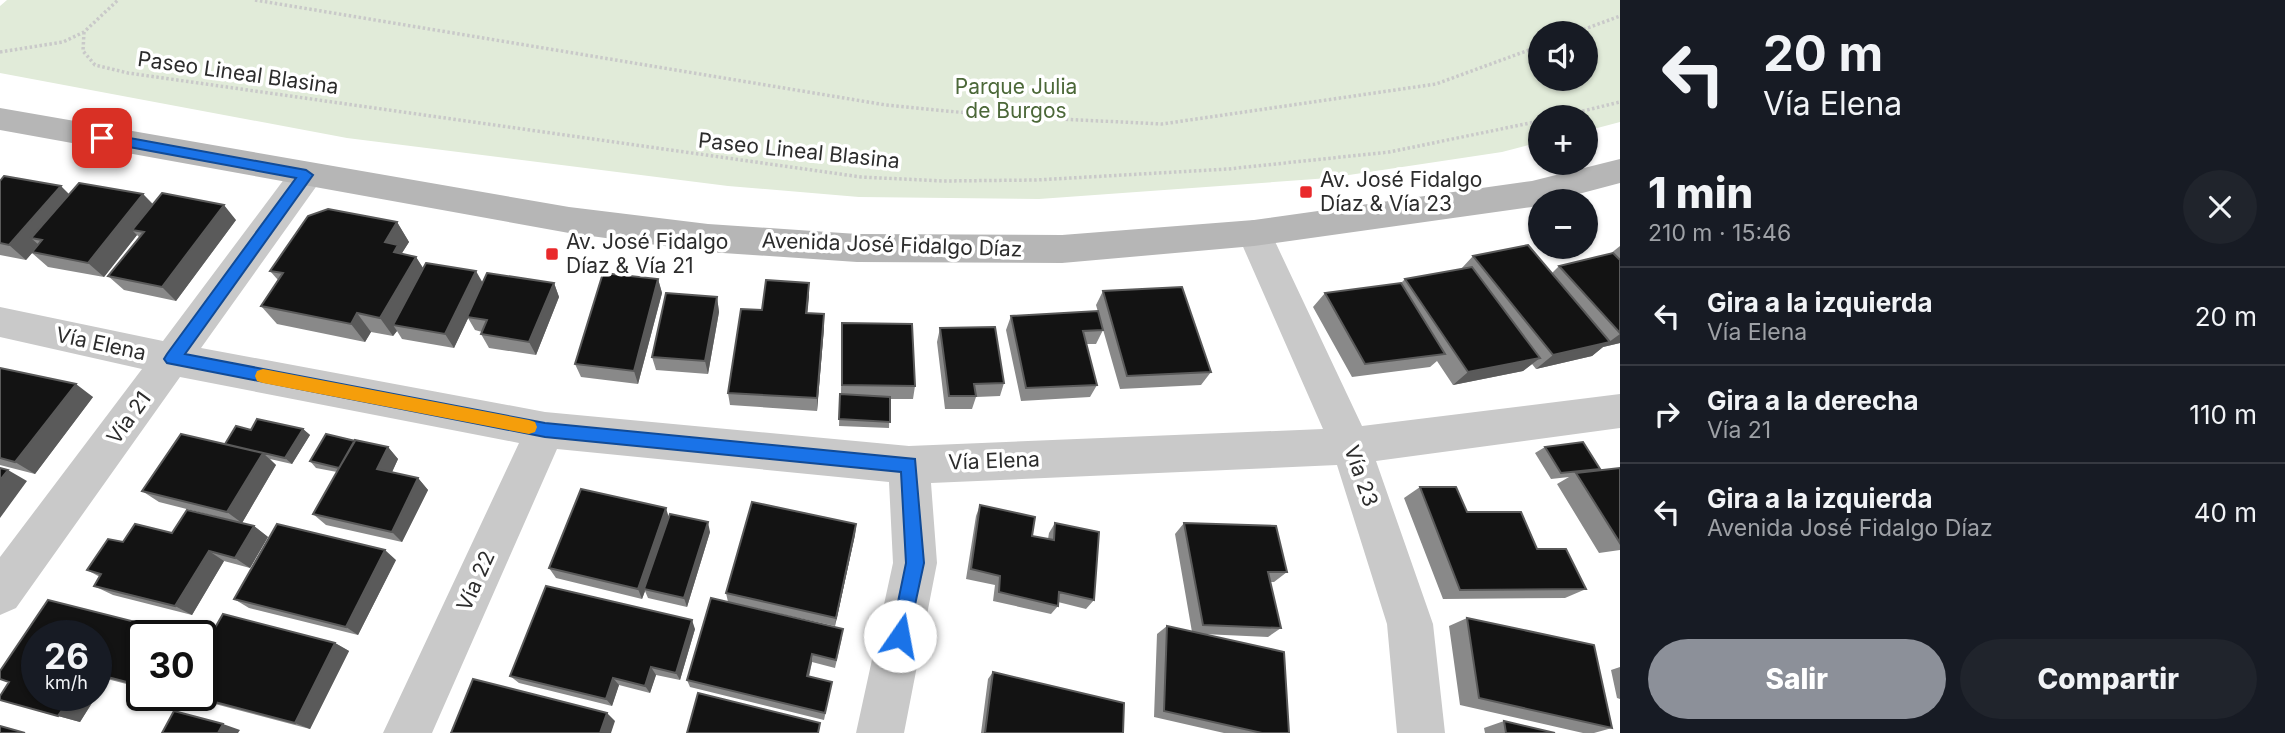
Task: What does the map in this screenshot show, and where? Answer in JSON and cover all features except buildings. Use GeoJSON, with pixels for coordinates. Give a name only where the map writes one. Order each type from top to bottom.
{"type":"FeatureCollection","features":[{"type":"Feature","properties":{"kind":"street","name":"Avenida José Fidalgo Díaz"},"geometry":{"type":"LineString","coordinates":[[0,119],[569,220],[708,238],[857,248],[1062,249],[1254,233],[1532,194],[1620,172]]}},
{"type":"Feature","properties":{"kind":"street","name":"Vía 21"},"geometry":{"type":"LineString","coordinates":[[0,593],[306,175]]}},
{"type":"Feature","properties":{"kind":"street","name":"Vía 23"},"geometry":{"type":"LineString","coordinates":[[1254,233],[1351,446],[1410,624],[1421,733]]}},
{"type":"Feature","properties":{"kind":"street","name":"Vía Elena"},"geometry":{"type":"LineString","coordinates":[[0,322],[172,359],[545,430],[909,465],[1351,446],[1620,411]]}},
{"type":"Feature","properties":{"kind":"street","name":"Vía 22"},"geometry":{"type":"LineString","coordinates":[[407,733],[545,430]]}},
{"type":"Feature","properties":{"kind":"street"},"geometry":{"type":"LineString","coordinates":[[880,733],[915,563],[909,465]]}},
{"type":"Feature","properties":{"kind":"path"},"geometry":{"type":"LineString","coordinates":[[0,52],[63,42],[84,32],[118,0]]}},
{"type":"Feature","properties":{"kind":"path"},"geometry":{"type":"LineString","coordinates":[[255,0],[886,105],[998,116],[1162,124],[1436,84],[1528,50]]}},
{"type":"Feature","properties":{"kind":"path"},"geometry":{"type":"LineString","coordinates":[[1598,24],[1620,16]]}},
{"type":"Feature","properties":{"kind":"path","name":"Paseo Lineal Blasina"},"geometry":{"type":"LineString","coordinates":[[84,32],[83,51],[95,65],[128,73],[462,123],[861,177],[943,181],[1037,180],[1228,169],[1389,152],[1528,123]]}},
{"type":"Feature","properties":{"kind":"path"},"geometry":{"type":"LineString","coordinates":[[1598,107],[1620,102]]}},
{"type":"Feature","properties":{"kind":"green space","name":"Parque Julia de Burgos"},"geometry":{"type":"Polygon","coordinates":[[[7,0],[1620,0],[1620,122],[1598,128],[1598,105],[1528,105],[1528,145],[1502,152],[1329,178],[1039,199],[859,197],[728,186],[347,138],[0,73],[0,6],[7,0]]]}},
{"type":"Feature","properties":{"kind":"slow traffic"},"geometry":{"type":"LineString","coordinates":[[263,376],[529,427]]}},
{"type":"Feature","properties":{"kind":"place","name":"Av. José Fidalgo Díaz & Vía 23"},"geometry":{"type":"Point","coordinates":[1306,192]}},
{"type":"Feature","properties":{"kind":"place","name":"Av. José Fidalgo Díaz & Vía 21"},"geometry":{"type":"Point","coordinates":[552,254]}},
{"type":"Feature","properties":{"kind":"route"},"geometry":{"type":"LineString","coordinates":[[102,138],[306,175],[172,359],[545,430],[909,465],[915,563],[900,636]]}}]}
